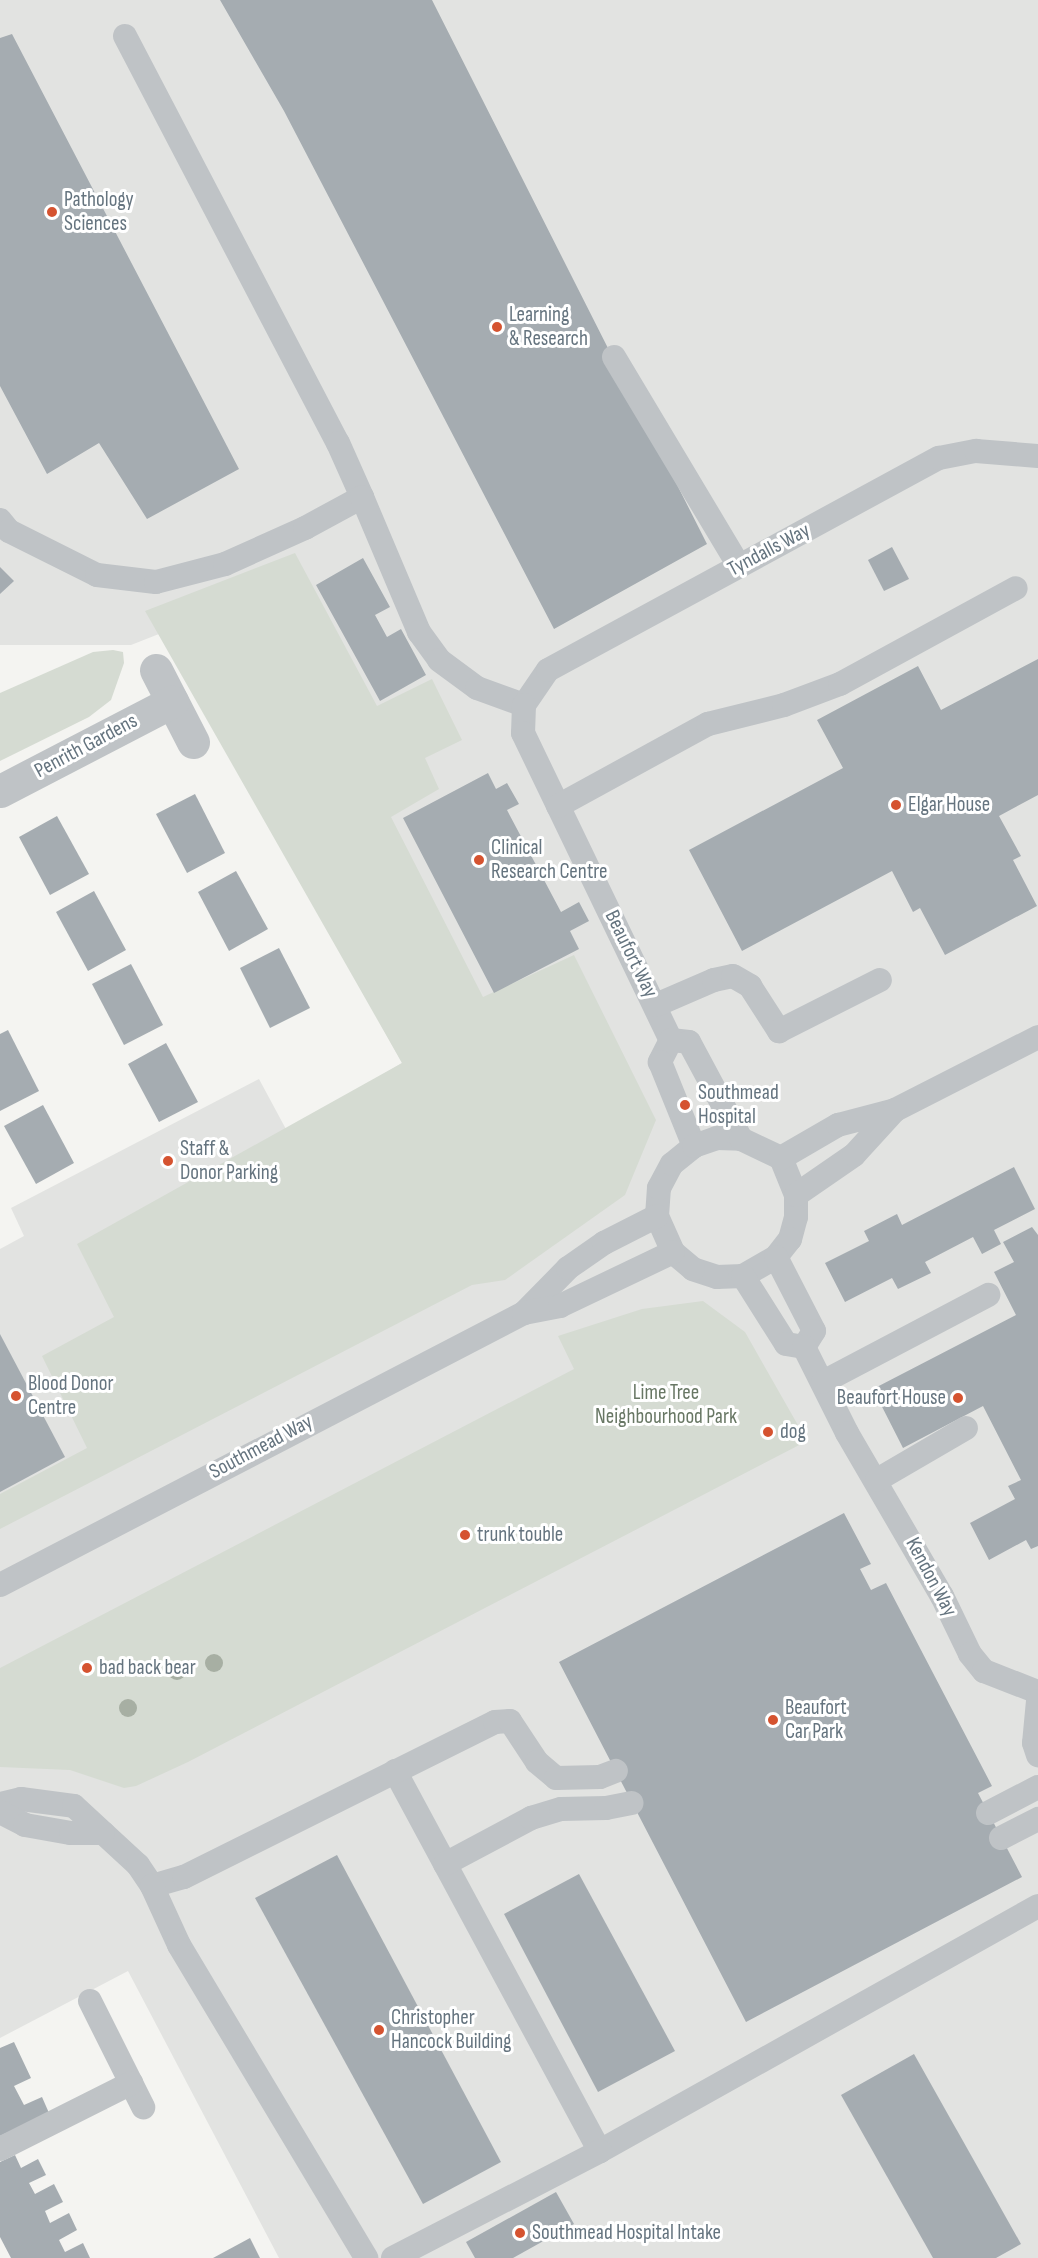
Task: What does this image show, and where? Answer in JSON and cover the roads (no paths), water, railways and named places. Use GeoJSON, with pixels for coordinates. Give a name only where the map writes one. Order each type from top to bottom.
{"type":"FeatureCollection","features":[{"type":"Feature","properties":{"kind":"street"},"geometry":{"type":"LineString","coordinates":[[156,670],[193,742]]}},
{"type":"Feature","properties":{"kind":"street","name":"Penrith Gardens"},"geometry":{"type":"LineString","coordinates":[[0,791],[172,702]]}},
{"type":"Feature","properties":{"kind":"lane"},"geometry":{"type":"LineString","coordinates":[[125,36],[338,442],[419,632],[439,660],[477,688],[524,705]]}},
{"type":"Feature","properties":{"kind":"lane"},"geometry":{"type":"LineString","coordinates":[[614,357],[739,566]]}},
{"type":"Feature","properties":{"kind":"lane","name":"Tyndalls Way"},"geometry":{"type":"LineString","coordinates":[[524,705],[548,670],[939,458],[976,451],[1038,456]]}},
{"type":"Feature","properties":{"kind":"lane"},"geometry":{"type":"LineString","coordinates":[[0,520],[9,531],[97,575],[156,582],[225,564],[305,528],[362,497]]}},
{"type":"Feature","properties":{"kind":"lane"},"geometry":{"type":"LineString","coordinates":[[558,806],[708,724],[784,705],[840,684],[1016,588]]}},
{"type":"Feature","properties":{"kind":"lane","name":"Beaufort Way"},"geometry":{"type":"LineString","coordinates":[[524,705],[523,733],[671,1040]]}},
{"type":"Feature","properties":{"kind":"lane"},"geometry":{"type":"LineString","coordinates":[[656,1005],[714,980],[733,976],[750,986],[779,1031],[880,980]]}},
{"type":"Feature","properties":{"kind":"lane"},"geometry":{"type":"LineString","coordinates":[[781,1158],[838,1125],[895,1110],[1038,1037]]}},
{"type":"Feature","properties":{"kind":"lane"},"geometry":{"type":"LineString","coordinates":[[693,1146],[660,1062],[671,1040],[689,1042],[741,1139]]}},
{"type":"Feature","properties":{"kind":"lane"},"geometry":{"type":"LineString","coordinates":[[796,1195],[854,1155],[895,1110]]}},
{"type":"Feature","properties":{"kind":"lane"},"geometry":{"type":"LineString","coordinates":[[717,1138],[741,1139],[781,1158],[796,1195],[796,1217],[790,1239],[776,1257],[743,1276],[717,1277],[693,1269],[673,1252],[657,1216],[659,1188],[672,1164],[693,1146],[717,1138]]}},
{"type":"Feature","properties":{"kind":"lane","name":"Southmead Way"},"geometry":{"type":"LineString","coordinates":[[0,1585],[524,1312],[568,1268],[604,1243],[657,1216]]}},
{"type":"Feature","properties":{"kind":"lane","name":"Southmead Way"},"geometry":{"type":"LineString","coordinates":[[524,1312],[560,1306],[673,1252]]}},
{"type":"Feature","properties":{"kind":"lane"},"geometry":{"type":"LineString","coordinates":[[776,1257],[814,1331],[804,1347]]}},
{"type":"Feature","properties":{"kind":"lane"},"geometry":{"type":"LineString","coordinates":[[743,1276],[786,1344],[804,1347]]}},
{"type":"Feature","properties":{"kind":"lane"},"geometry":{"type":"LineString","coordinates":[[804,1347],[823,1382],[988,1295]]}},
{"type":"Feature","properties":{"kind":"lane","name":"Kendon Way"},"geometry":{"type":"LineString","coordinates":[[823,1382],[847,1433],[877,1480],[970,1654],[984,1671],[1038,1692]]}},
{"type":"Feature","properties":{"kind":"lane"},"geometry":{"type":"LineString","coordinates":[[877,1480],[966,1428]]}},
{"type":"Feature","properties":{"kind":"lane"},"geometry":{"type":"LineString","coordinates":[[1038,1701],[1034,1743],[1038,1755]]}},
{"type":"Feature","properties":{"kind":"lane"},"geometry":{"type":"LineString","coordinates":[[152,1886],[184,1877],[495,1722],[510,1721],[537,1762],[556,1778],[600,1777],[616,1771]]}},
{"type":"Feature","properties":{"kind":"lane"},"geometry":{"type":"LineString","coordinates":[[395,1772],[600,2151]]}},
{"type":"Feature","properties":{"kind":"lane"},"geometry":{"type":"LineString","coordinates":[[988,1813],[1038,1787]]}},
{"type":"Feature","properties":{"kind":"lane"},"geometry":{"type":"LineString","coordinates":[[0,1804],[21,1799],[74,1806],[138,1865],[152,1886],[179,1945],[366,2258]]}},
{"type":"Feature","properties":{"kind":"lane"},"geometry":{"type":"LineString","coordinates":[[445,1864],[531,1818],[561,1809],[606,1808],[632,1803]]}},
{"type":"Feature","properties":{"kind":"lane"},"geometry":{"type":"LineString","coordinates":[[0,1812],[25,1825],[71,1833],[103,1833]]}},
{"type":"Feature","properties":{"kind":"lane"},"geometry":{"type":"LineString","coordinates":[[1001,1838],[1038,1819]]}},
{"type":"Feature","properties":{"kind":"lane"},"geometry":{"type":"LineString","coordinates":[[393,2258],[600,2151],[1038,1906]]}},
{"type":"Feature","properties":{"kind":"lane"},"geometry":{"type":"LineString","coordinates":[[90,2001],[143,2108]]}},
{"type":"Feature","properties":{"kind":"lane"},"geometry":{"type":"LineString","coordinates":[[0,2149],[131,2084]]}},
{"type":"Feature","properties":{"kind":"place","name":"Pathology Sciences"},"geometry":{"type":"Point","coordinates":[52,212]}},
{"type":"Feature","properties":{"kind":"place","name":"Learning & Research"},"geometry":{"type":"Point","coordinates":[497,327]}},
{"type":"Feature","properties":{"kind":"place","name":"Elgar House"},"geometry":{"type":"Point","coordinates":[896,805]}},
{"type":"Feature","properties":{"kind":"place","name":"Clinical Research Centre"},"geometry":{"type":"Point","coordinates":[479,860]}},
{"type":"Feature","properties":{"kind":"place","name":"Southmead Hospital"},"geometry":{"type":"Point","coordinates":[685,1105]}},
{"type":"Feature","properties":{"kind":"place","name":"Staff & Donor Parking"},"geometry":{"type":"Point","coordinates":[168,1161]}},
{"type":"Feature","properties":{"kind":"place","name":"Blood Donor Centre"},"geometry":{"type":"Point","coordinates":[16,1396]}},
{"type":"Feature","properties":{"kind":"place","name":"Beaufort House"},"geometry":{"type":"Point","coordinates":[958,1398]}},
{"type":"Feature","properties":{"kind":"place","name":"dog"},"geometry":{"type":"Point","coordinates":[768,1432]}},
{"type":"Feature","properties":{"kind":"place","name":"trunk touble"},"geometry":{"type":"Point","coordinates":[465,1535]}},
{"type":"Feature","properties":{"kind":"place","name":"bad back bear"},"geometry":{"type":"Point","coordinates":[87,1668]}},
{"type":"Feature","properties":{"kind":"place","name":"Beaufort Car Park"},"geometry":{"type":"Point","coordinates":[773,1720]}},
{"type":"Feature","properties":{"kind":"place","name":"Christopher Hancock Building"},"geometry":{"type":"Point","coordinates":[379,2030]}},
{"type":"Feature","properties":{"kind":"place","name":"Southmead Hospital Intake"},"geometry":{"type":"Point","coordinates":[520,2233]}},
{"type":"Feature","properties":{"kind":"park label","name":"Lime Tree Neighbourhood Park"},"geometry":{"type":"Point","coordinates":[666,1405]}}]}
